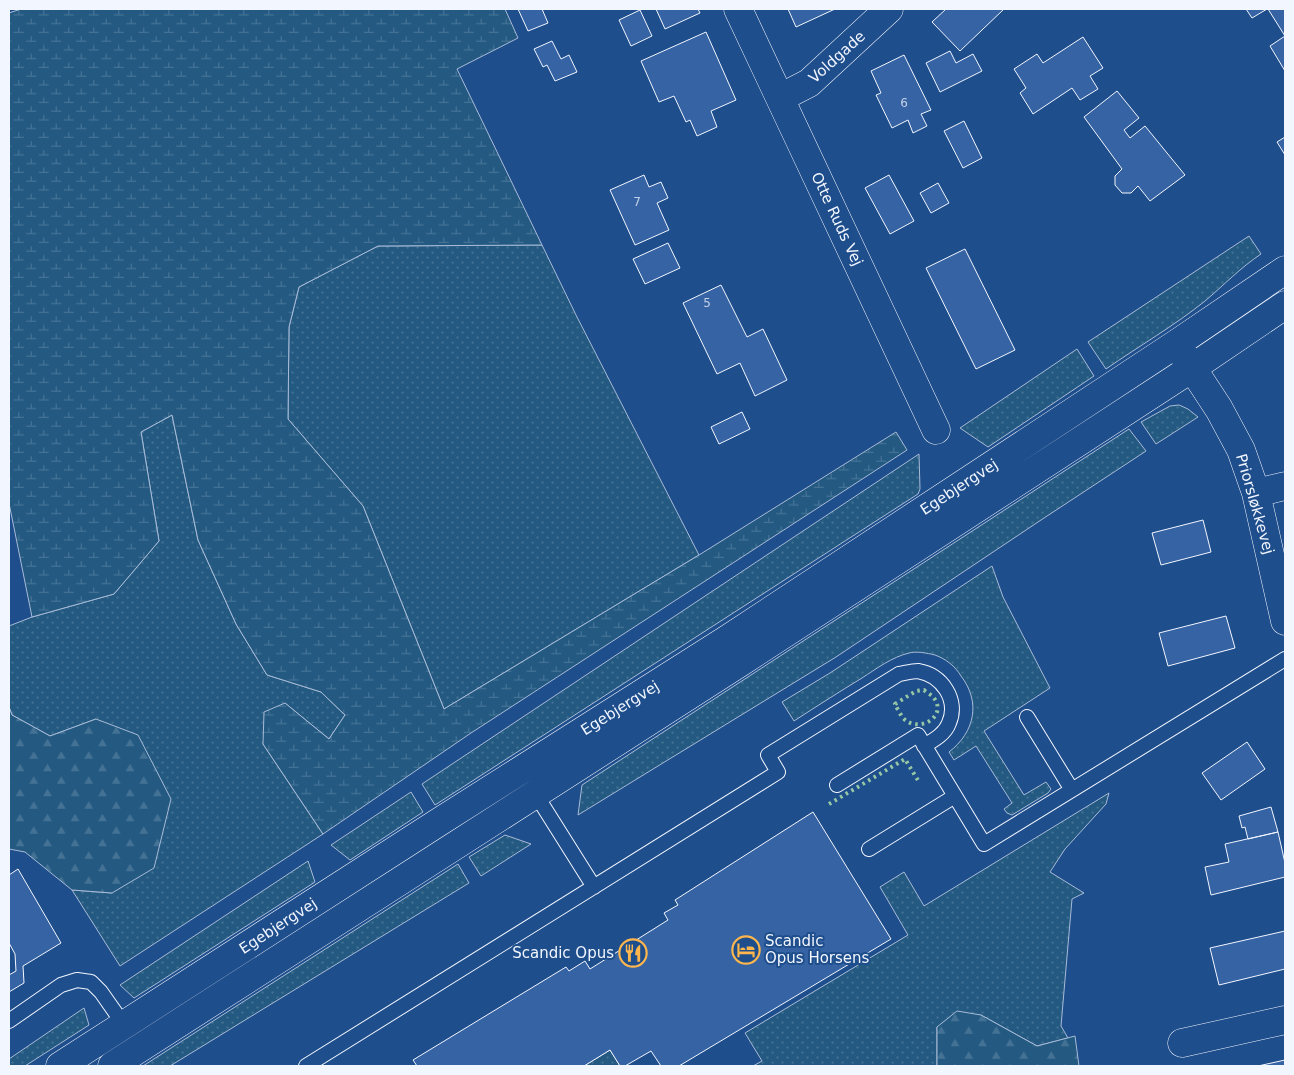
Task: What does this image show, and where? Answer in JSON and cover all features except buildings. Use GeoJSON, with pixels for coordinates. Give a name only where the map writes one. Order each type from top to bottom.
{"type":"FeatureCollection","features":[{"type":"Feature","properties":{"kind":"street","name":"Otte Ruds Vej"},"geometry":{"type":"LineString","coordinates":[[738,9],[936,430]]}},
{"type":"Feature","properties":{"kind":"street","name":"Voldgade"},"geometry":{"type":"LineString","coordinates":[[780,98],[809,83],[889,9]]}},
{"type":"Feature","properties":{"kind":"street","name":"Egebjergvej"},"geometry":{"type":"LineString","coordinates":[[60,1066],[726,640],[1176,344],[1285,270]]}},
{"type":"Feature","properties":{"kind":"street","name":"Egebjergvej"},"geometry":{"type":"LineString","coordinates":[[112,1066],[849,592],[1285,305]]}},
{"type":"Feature","properties":{"kind":"street","name":"Priorsløkkevej"},"geometry":{"type":"LineString","coordinates":[[1176,344],[1219,409],[1241,450],[1256,493],[1285,621]]}},
{"type":"Feature","properties":{"kind":"street"},"geometry":{"type":"LineString","coordinates":[[1256,493],[1285,486]]}},
{"type":"Feature","properties":{"kind":"street"},"geometry":{"type":"LineString","coordinates":[[1182,1044],[1285,1020]]}},
{"type":"Feature","properties":{"kind":"lane"},"geometry":{"type":"LineString","coordinates":[[837,785],[918,735],[984,844],[1285,659]]}},
{"type":"Feature","properties":{"kind":"lane"},"geometry":{"type":"LineString","coordinates":[[306,1066],[778,772],[768,755],[899,674],[917,671],[934,676],[946,689],[952,706],[949,723],[939,738],[924,746]]}},
{"type":"Feature","properties":{"kind":"lane"},"geometry":{"type":"LineString","coordinates":[[1027,717],[1072,790]]}},
{"type":"Feature","properties":{"kind":"lane"},"geometry":{"type":"LineString","coordinates":[[521,770],[594,887]]}},
{"type":"Feature","properties":{"kind":"lane"},"geometry":{"type":"LineString","coordinates":[[869,849],[955,796]]}},
{"type":"Feature","properties":{"kind":"lane"},"geometry":{"type":"LineString","coordinates":[[9,1021],[61,986],[77,980],[91,982],[101,992],[139,1049]]}},
{"type":"Feature","properties":{"kind":"green space"},"geometry":{"type":"Polygon","coordinates":[[[21,9],[505,9],[518,38],[457,69],[542,245],[378,246],[299,287],[289,327],[288,419],[363,506],[444,709],[699,555],[896,432],[907,450],[471,733],[323,834],[263,744],[264,712],[285,703],[329,739],[345,715],[321,692],[267,675],[236,624],[198,540],[172,415],[141,432],[159,541],[114,594],[32,617],[9,503],[9,13],[21,9]]]}},
{"type":"Feature","properties":{"kind":"green space"},"geometry":{"type":"Polygon","coordinates":[[[1249,236],[1261,254],[1193,310],[1106,369],[1088,342],[1249,236]]]}},
{"type":"Feature","properties":{"kind":"green space"},"geometry":{"type":"Polygon","coordinates":[[[542,245],[699,555],[444,709],[363,506],[288,419],[289,327],[299,287],[378,246],[542,245]]]}},
{"type":"Feature","properties":{"kind":"green space"},"geometry":{"type":"Polygon","coordinates":[[[1077,349],[1094,376],[988,447],[960,428],[1077,349]]]}},
{"type":"Feature","properties":{"kind":"green space"},"geometry":{"type":"Polygon","coordinates":[[[1179,405],[1198,417],[1156,444],[1141,422],[1170,406],[1179,405]]]}},
{"type":"Feature","properties":{"kind":"green space"},"geometry":{"type":"Polygon","coordinates":[[[172,415],[198,540],[236,624],[267,675],[321,692],[345,715],[329,739],[285,703],[263,744],[323,834],[120,966],[72,890],[112,893],[96,719],[50,736],[12,715],[9,707],[9,626],[32,617],[114,594],[159,541],[141,432],[172,415]]]}},
{"type":"Feature","properties":{"kind":"green space"},"geometry":{"type":"Polygon","coordinates":[[[1129,429],[1146,451],[836,657],[578,815],[582,785],[1129,429]]]}},
{"type":"Feature","properties":{"kind":"green space"},"geometry":{"type":"Polygon","coordinates":[[[919,454],[920,489],[918,494],[435,805],[422,784],[919,454]]]}},
{"type":"Feature","properties":{"kind":"green space"},"geometry":{"type":"Polygon","coordinates":[[[992,566],[1003,597],[1050,688],[984,731],[1024,795],[1046,782],[1051,789],[1048,793],[1012,815],[1004,809],[1012,803],[976,746],[954,760],[949,752],[965,735],[972,716],[973,706],[967,686],[956,669],[935,655],[915,652],[896,657],[794,721],[782,702],[830,673],[992,566]]]}},
{"type":"Feature","properties":{"kind":"green space"},"geometry":{"type":"Polygon","coordinates":[[[9,707],[12,715],[50,736],[96,719],[138,735],[171,799],[154,868],[112,893],[72,890],[25,852],[9,849],[9,707]]]}},
{"type":"Feature","properties":{"kind":"green space"},"geometry":{"type":"Polygon","coordinates":[[[411,792],[423,812],[350,860],[331,845],[411,792]]]}},
{"type":"Feature","properties":{"kind":"green space"},"geometry":{"type":"Polygon","coordinates":[[[1109,793],[1106,804],[1065,849],[1050,872],[1084,893],[1072,899],[1061,1026],[1068,1038],[1037,1046],[981,1015],[937,1027],[937,1066],[753,1066],[762,1061],[745,1033],[908,935],[880,887],[904,872],[924,906],[1109,793]]]}},
{"type":"Feature","properties":{"kind":"green space"},"geometry":{"type":"Polygon","coordinates":[[[505,835],[531,844],[481,876],[469,857],[505,835]]]}},
{"type":"Feature","properties":{"kind":"green space"},"geometry":{"type":"Polygon","coordinates":[[[308,861],[315,882],[134,998],[120,985],[308,861]]]}},
{"type":"Feature","properties":{"kind":"green space"},"geometry":{"type":"Polygon","coordinates":[[[458,864],[469,883],[170,1066],[143,1066],[458,864]]]}},
{"type":"Feature","properties":{"kind":"green space"},"geometry":{"type":"Polygon","coordinates":[[[84,1008],[89,1025],[25,1066],[9,1066],[9,1059],[84,1008]]]}},
{"type":"Feature","properties":{"kind":"green space"},"geometry":{"type":"Polygon","coordinates":[[[957,1011],[981,1015],[1037,1046],[1075,1036],[1079,1066],[937,1066],[937,1027],[957,1011]]]}},
{"type":"Feature","properties":{"kind":"green space"},"geometry":{"type":"Polygon","coordinates":[[[610,1050],[620,1066],[584,1066],[610,1050]]]}},
{"type":"Feature","properties":{"kind":"hedge"},"geometry":{"type":"LineString","coordinates":[[924,690],[934,698],[937,711],[934,717],[923,724],[909,723],[903,718],[895,704],[916,691],[924,690]]}},
{"type":"Feature","properties":{"kind":"hedge"},"geometry":{"type":"LineString","coordinates":[[829,804],[905,759],[919,782]]}},
{"type":"Feature","properties":{"kind":"place","name":"Scandic Opus Horsens"},"geometry":{"type":"Point","coordinates":[746,950]}},
{"type":"Feature","properties":{"kind":"place","name":"Scandic Opus"},"geometry":{"type":"Point","coordinates":[633,953]}}]}
